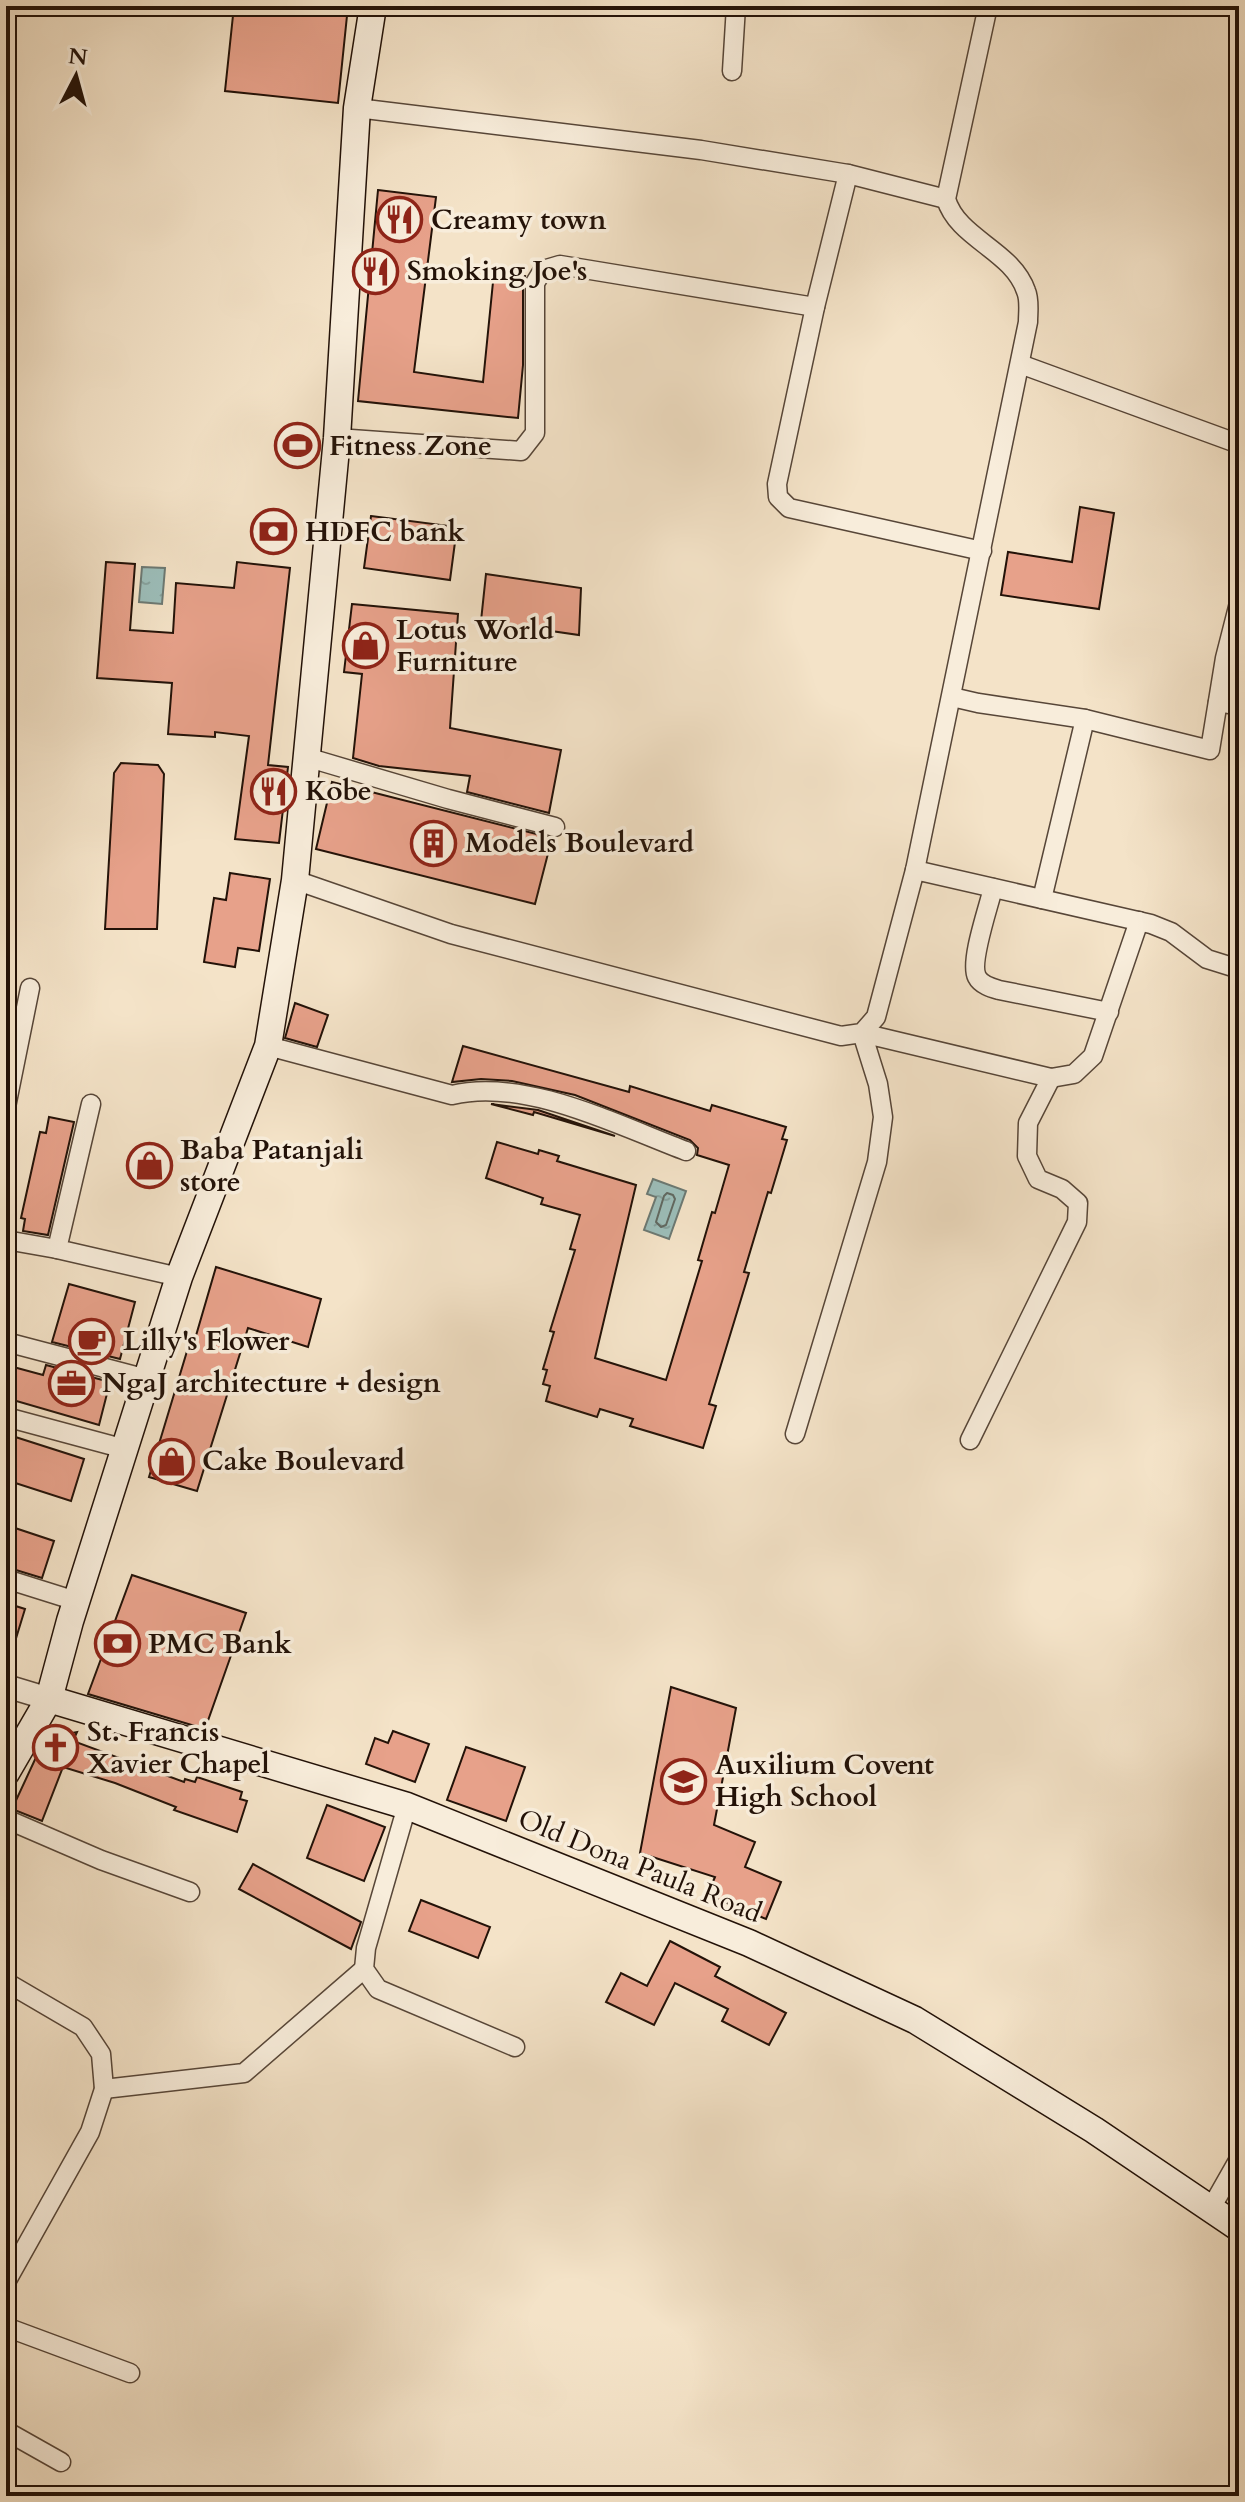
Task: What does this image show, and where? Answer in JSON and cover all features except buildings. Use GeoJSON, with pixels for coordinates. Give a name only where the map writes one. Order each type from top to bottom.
{"type":"FeatureCollection","features":[{"type":"Feature","properties":{"kind":"main road"},"geometry":{"type":"LineString","coordinates":[[6,1773],[49,1699],[76,1601],[179,1277],[268,1046],[295,880],[337,438],[357,108],[373,6]]}},
{"type":"Feature","properties":{"kind":"main road","name":"Old Dona Paula Road"},"geometry":{"type":"LineString","coordinates":[[49,1699],[407,1806],[749,1943],[915,2020],[1094,2130],[1239,2228]]}},
{"type":"Feature","properties":{"kind":"street"},"geometry":{"type":"LineString","coordinates":[[732,71],[736,6]]}},
{"type":"Feature","properties":{"kind":"street"},"geometry":{"type":"LineString","coordinates":[[862,1033],[876,1017],[915,870],[1028,322],[1028,294],[1017,271],[951,215],[946,199],[988,6]]}},
{"type":"Feature","properties":{"kind":"street"},"geometry":{"type":"LineString","coordinates":[[357,108],[701,150],[848,174],[946,199]]}},
{"type":"Feature","properties":{"kind":"street"},"geometry":{"type":"LineString","coordinates":[[848,174],[815,307],[777,484],[778,497],[789,508],[982,551]]}},
{"type":"Feature","properties":{"kind":"street"},"geometry":{"type":"LineString","coordinates":[[337,438],[521,451],[535,433],[535,283],[543,270],[560,265],[815,307]]}},
{"type":"Feature","properties":{"kind":"street"},"geometry":{"type":"LineString","coordinates":[[1020,364],[1239,444]]}},
{"type":"Feature","properties":{"kind":"street"},"geometry":{"type":"LineString","coordinates":[[952,697],[1085,719],[1210,750],[1225,658],[1239,603]]}},
{"type":"Feature","properties":{"kind":"street"},"geometry":{"type":"LineString","coordinates":[[1218,702],[1239,706]]}},
{"type":"Feature","properties":{"kind":"street"},"geometry":{"type":"LineString","coordinates":[[1042,899],[1085,719]]}},
{"type":"Feature","properties":{"kind":"street"},"geometry":{"type":"LineString","coordinates":[[306,757],[555,827]]}},
{"type":"Feature","properties":{"kind":"street"},"geometry":{"type":"LineString","coordinates":[[915,870],[1139,921],[1171,932],[1207,959],[1239,969]]}},
{"type":"Feature","properties":{"kind":"street"},"geometry":{"type":"LineString","coordinates":[[295,880],[451,934],[841,1036],[862,1033],[1051,1078],[1074,1074],[1093,1056],[1139,921]]}},
{"type":"Feature","properties":{"kind":"street"},"geometry":{"type":"LineString","coordinates":[[993,888],[975,962],[977,977],[999,990],[1109,1012]]}},
{"type":"Feature","properties":{"kind":"street"},"geometry":{"type":"LineString","coordinates":[[6,1107],[30,988]]}},
{"type":"Feature","properties":{"kind":"street"},"geometry":{"type":"LineString","coordinates":[[795,1434],[877,1162],[883,1117],[878,1084],[862,1033]]}},
{"type":"Feature","properties":{"kind":"street"},"geometry":{"type":"LineString","coordinates":[[268,1046],[452,1095],[473,1090],[507,1092],[572,1108],[686,1151]]}},
{"type":"Feature","properties":{"kind":"street"},"geometry":{"type":"LineString","coordinates":[[970,1440],[1077,1222],[1078,1203],[1062,1189],[1038,1179],[1027,1156],[1028,1123],[1051,1078]]}},
{"type":"Feature","properties":{"kind":"street"},"geometry":{"type":"LineString","coordinates":[[57,1249],[91,1104]]}},
{"type":"Feature","properties":{"kind":"street"},"geometry":{"type":"LineString","coordinates":[[6,1240],[179,1277]]}},
{"type":"Feature","properties":{"kind":"street"},"geometry":{"type":"LineString","coordinates":[[6,1342],[147,1379]]}},
{"type":"Feature","properties":{"kind":"street"},"geometry":{"type":"LineString","coordinates":[[6,1417],[125,1449]]}},
{"type":"Feature","properties":{"kind":"street"},"geometry":{"type":"LineString","coordinates":[[6,1579],[76,1601]]}},
{"type":"Feature","properties":{"kind":"street"},"geometry":{"type":"LineString","coordinates":[[6,1686],[49,1699]]}},
{"type":"Feature","properties":{"kind":"street"},"geometry":{"type":"LineString","coordinates":[[407,1806],[366,1948],[364,1969],[378,1989],[515,2047]]}},
{"type":"Feature","properties":{"kind":"street"},"geometry":{"type":"LineString","coordinates":[[6,1819],[101,1860],[190,1892]]}},
{"type":"Feature","properties":{"kind":"street"},"geometry":{"type":"LineString","coordinates":[[104,2089],[244,2073],[364,1969]]}},
{"type":"Feature","properties":{"kind":"street"},"geometry":{"type":"LineString","coordinates":[[6,1982],[83,2027],[101,2054],[104,2089],[90,2132],[6,2282]]}},
{"type":"Feature","properties":{"kind":"street"},"geometry":{"type":"LineString","coordinates":[[1210,2210],[1239,2159]]}},
{"type":"Feature","properties":{"kind":"street"},"geometry":{"type":"LineString","coordinates":[[6,2327],[130,2373]]}},
{"type":"Feature","properties":{"kind":"street"},"geometry":{"type":"LineString","coordinates":[[6,2431],[61,2462]]}},
{"type":"Feature","properties":{"kind":"water"},"geometry":{"type":"Polygon","coordinates":[[[142,567],[165,568],[162,604],[139,602],[142,567]]]}},
{"type":"Feature","properties":{"kind":"water"},"geometry":{"type":"Polygon","coordinates":[[[653,1179],[686,1191],[669,1239],[644,1230],[656,1197],[647,1194],[653,1179]]]}},
{"type":"Feature","properties":{"kind":"place","name":"Creamy town"},"geometry":{"type":"Point","coordinates":[400,220]}},
{"type":"Feature","properties":{"kind":"place","name":"Smoking Joe's"},"geometry":{"type":"Point","coordinates":[376,271]}},
{"type":"Feature","properties":{"kind":"place","name":"Fitness Zone"},"geometry":{"type":"Point","coordinates":[298,446]}},
{"type":"Feature","properties":{"kind":"place","name":"HDFC bank"},"geometry":{"type":"Point","coordinates":[274,532]}},
{"type":"Feature","properties":{"kind":"place","name":"Lotus World Furniture"},"geometry":{"type":"Point","coordinates":[365,646]}},
{"type":"Feature","properties":{"kind":"place","name":"Kobe"},"geometry":{"type":"Point","coordinates":[274,791]}},
{"type":"Feature","properties":{"kind":"place","name":"Models Boulevard"},"geometry":{"type":"Point","coordinates":[434,843]}},
{"type":"Feature","properties":{"kind":"place","name":"Baba Patanjali store"},"geometry":{"type":"Point","coordinates":[149,1166]}},
{"type":"Feature","properties":{"kind":"place","name":"Lilly's Flower"},"geometry":{"type":"Point","coordinates":[92,1341]}},
{"type":"Feature","properties":{"kind":"place","name":"NgaJ architecture + design"},"geometry":{"type":"Point","coordinates":[71,1383]}},
{"type":"Feature","properties":{"kind":"place","name":"Cake Boulevard"},"geometry":{"type":"Point","coordinates":[171,1461]}},
{"type":"Feature","properties":{"kind":"place","name":"PMC Bank"},"geometry":{"type":"Point","coordinates":[117,1644]}},
{"type":"Feature","properties":{"kind":"place","name":"St. Francis Xavier Chapel"},"geometry":{"type":"Point","coordinates":[56,1748]}},
{"type":"Feature","properties":{"kind":"place","name":"Auxilium Covent High School"},"geometry":{"type":"Point","coordinates":[684,1781]}}]}
